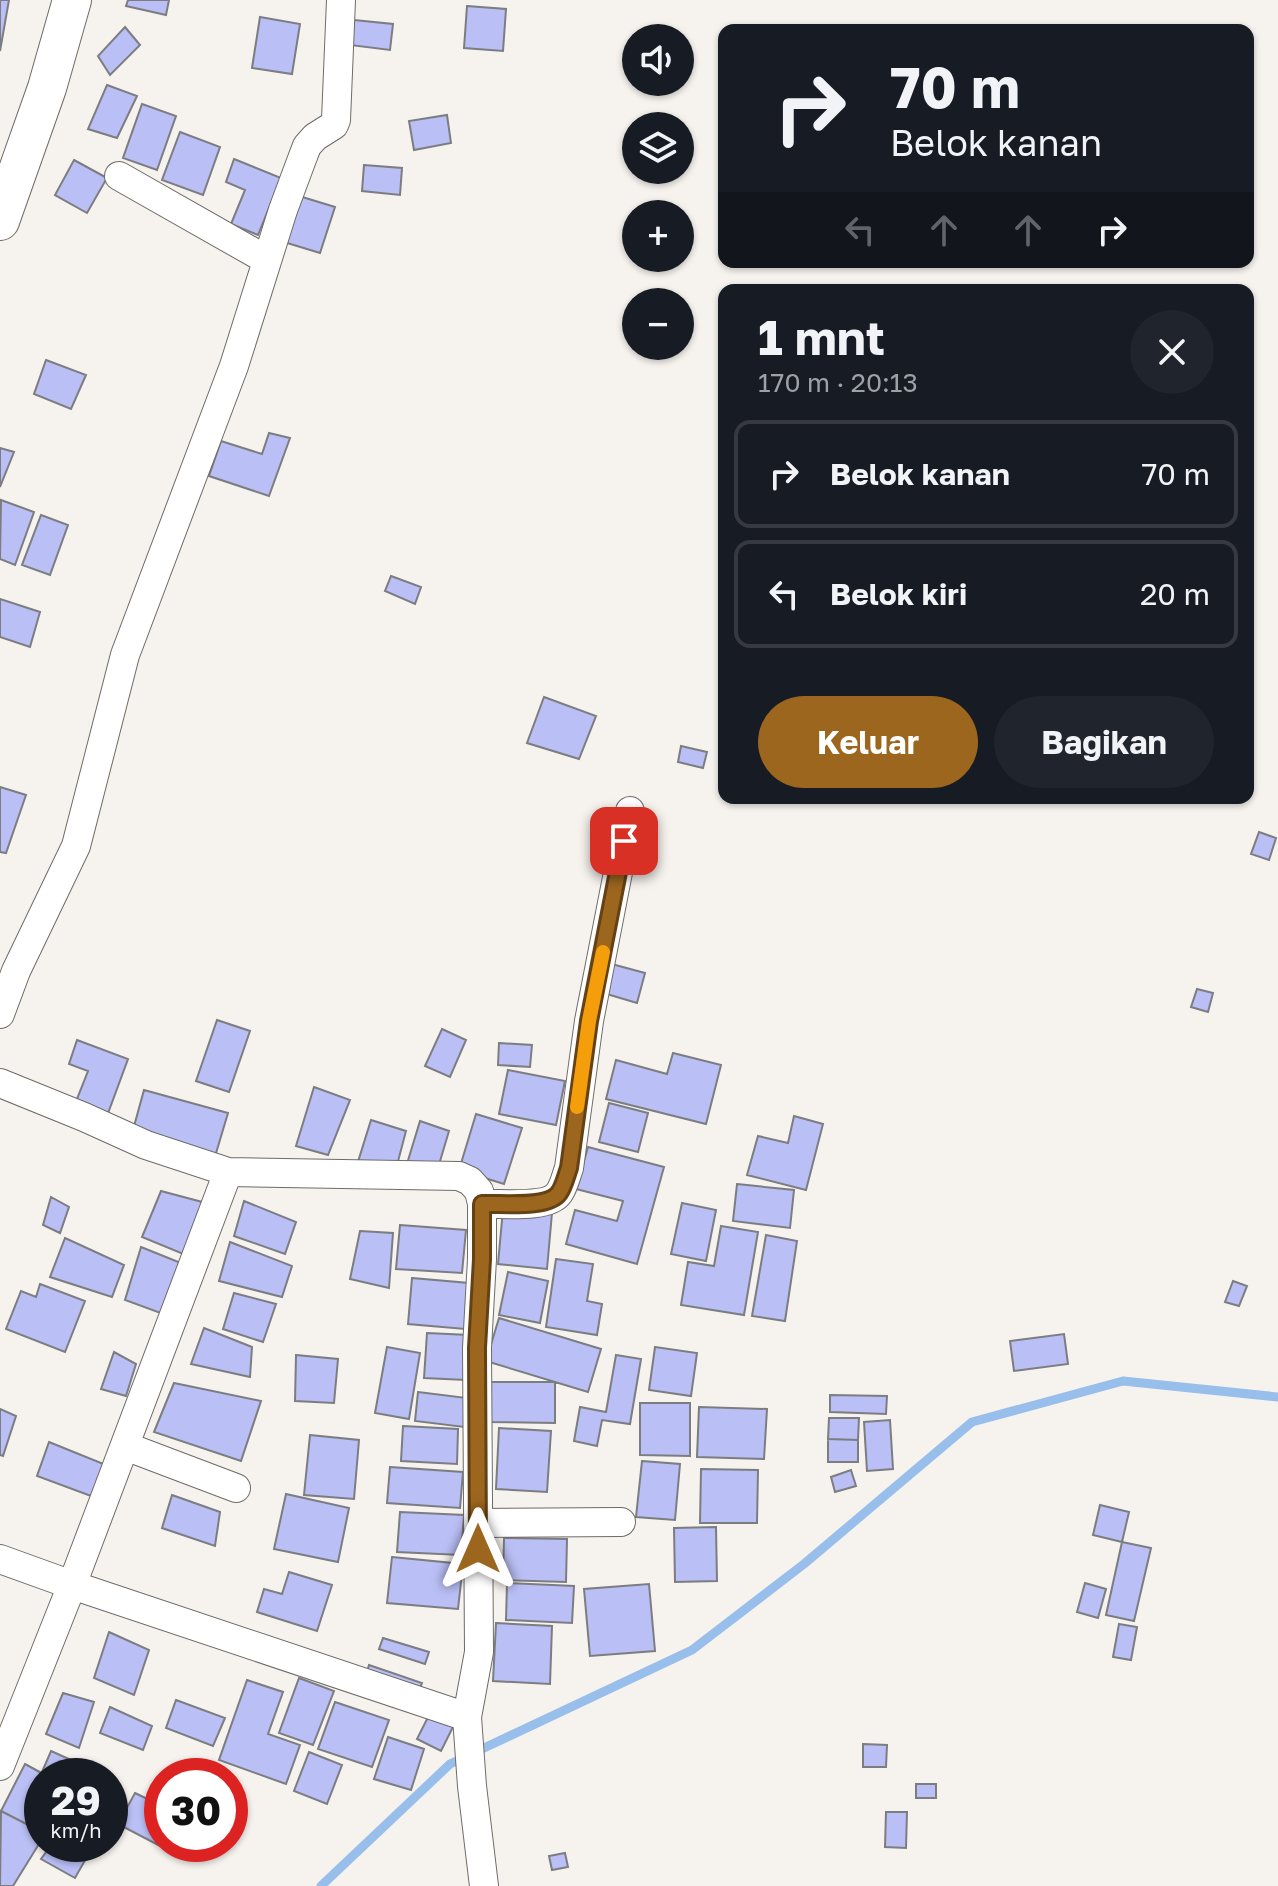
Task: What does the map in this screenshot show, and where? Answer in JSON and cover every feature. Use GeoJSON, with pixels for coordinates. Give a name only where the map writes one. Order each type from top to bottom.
{"type":"FeatureCollection","features":[{"type":"Feature","properties":{"kind":"street"},"geometry":{"type":"LineString","coordinates":[[0,221],[47,88],[72,0]]}},
{"type":"Feature","properties":{"kind":"street"},"geometry":{"type":"LineString","coordinates":[[0,1014],[16,971],[76,846],[125,655],[234,366],[283,210],[307,146],[336,120],[341,0]]}},
{"type":"Feature","properties":{"kind":"street"},"geometry":{"type":"LineString","coordinates":[[119,176],[267,260]]}},
{"type":"Feature","properties":{"kind":"street"},"geometry":{"type":"LineString","coordinates":[[482,1204],[545,1202],[560,1192],[569,1168],[589,1021],[630,811]]}},
{"type":"Feature","properties":{"kind":"street"},"geometry":{"type":"LineString","coordinates":[[0,1083],[146,1145],[228,1172],[459,1176],[470,1181],[479,1191],[482,1204],[477,1348],[479,1652],[468,1731],[484,1886]]}},
{"type":"Feature","properties":{"kind":"street"},"geometry":{"type":"LineString","coordinates":[[0,1766],[228,1172]]}},
{"type":"Feature","properties":{"kind":"street"},"geometry":{"type":"LineString","coordinates":[[125,1446],[236,1488]]}},
{"type":"Feature","properties":{"kind":"street"},"geometry":{"type":"LineString","coordinates":[[478,1523],[621,1522]]}},
{"type":"Feature","properties":{"kind":"street"},"geometry":{"type":"LineString","coordinates":[[0,1559],[468,1731]]}},
{"type":"Feature","properties":{"kind":"building"},"geometry":{"type":"Polygon","coordinates":[[[0,0],[9,0],[0,51],[0,0]]]}},
{"type":"Feature","properties":{"kind":"building"},"geometry":{"type":"Polygon","coordinates":[[[128,0],[169,0],[166,15],[126,6],[128,0]]]}},
{"type":"Feature","properties":{"kind":"building"},"geometry":{"type":"Polygon","coordinates":[[[467,6],[506,9],[503,51],[464,48],[467,6]]]}},
{"type":"Feature","properties":{"kind":"building"},"geometry":{"type":"Polygon","coordinates":[[[260,17],[300,24],[292,74],[252,68],[260,17]]]}},
{"type":"Feature","properties":{"kind":"building"},"geometry":{"type":"Polygon","coordinates":[[[354,20],[393,24],[390,50],[350,45],[354,20]]]}},
{"type":"Feature","properties":{"kind":"building"},"geometry":{"type":"Polygon","coordinates":[[[125,27],[140,45],[110,75],[98,56],[125,27]]]}},
{"type":"Feature","properties":{"kind":"building"},"geometry":{"type":"Polygon","coordinates":[[[107,85],[137,96],[117,138],[88,129],[107,85]]]}},
{"type":"Feature","properties":{"kind":"building"},"geometry":{"type":"Polygon","coordinates":[[[142,104],[176,116],[157,170],[123,158],[142,104]]]}},
{"type":"Feature","properties":{"kind":"building"},"geometry":{"type":"Polygon","coordinates":[[[447,115],[451,143],[414,150],[409,121],[447,115]]]}},
{"type":"Feature","properties":{"kind":"building"},"geometry":{"type":"Polygon","coordinates":[[[180,132],[220,147],[203,195],[162,180],[180,132]]]}},
{"type":"Feature","properties":{"kind":"building"},"geometry":{"type":"Polygon","coordinates":[[[234,159],[281,178],[258,235],[231,224],[245,190],[226,182],[234,159]]]}},
{"type":"Feature","properties":{"kind":"building"},"geometry":{"type":"Polygon","coordinates":[[[74,160],[107,178],[87,213],[55,195],[74,160]]]}},
{"type":"Feature","properties":{"kind":"building"},"geometry":{"type":"Polygon","coordinates":[[[364,165],[402,168],[400,195],[362,191],[364,165]]]}},
{"type":"Feature","properties":{"kind":"building"},"geometry":{"type":"Polygon","coordinates":[[[299,196],[335,207],[320,253],[284,242],[299,196]]]}},
{"type":"Feature","properties":{"kind":"building"},"geometry":{"type":"Polygon","coordinates":[[[46,360],[86,375],[71,409],[34,394],[46,360]]]}},
{"type":"Feature","properties":{"kind":"building"},"geometry":{"type":"Polygon","coordinates":[[[269,433],[290,438],[269,496],[209,476],[221,441],[262,454],[269,433]]]}},
{"type":"Feature","properties":{"kind":"building"},"geometry":{"type":"Polygon","coordinates":[[[0,448],[14,452],[0,487],[0,448]]]}},
{"type":"Feature","properties":{"kind":"building"},"geometry":{"type":"Polygon","coordinates":[[[1,500],[34,512],[15,565],[0,559],[1,500]]]}},
{"type":"Feature","properties":{"kind":"building"},"geometry":{"type":"Polygon","coordinates":[[[41,515],[68,525],[50,575],[22,565],[41,515]]]}},
{"type":"Feature","properties":{"kind":"building"},"geometry":{"type":"Polygon","coordinates":[[[391,576],[421,587],[415,604],[385,591],[391,576]]]}},
{"type":"Feature","properties":{"kind":"building"},"geometry":{"type":"Polygon","coordinates":[[[0,599],[40,612],[30,647],[0,637],[0,599]]]}},
{"type":"Feature","properties":{"kind":"building"},"geometry":{"type":"Polygon","coordinates":[[[544,697],[596,716],[579,759],[527,743],[544,697]]]}},
{"type":"Feature","properties":{"kind":"building"},"geometry":{"type":"Polygon","coordinates":[[[681,746],[707,752],[703,768],[678,762],[681,746]]]}},
{"type":"Feature","properties":{"kind":"building"},"geometry":{"type":"Polygon","coordinates":[[[0,787],[26,795],[6,853],[0,852],[0,787]]]}},
{"type":"Feature","properties":{"kind":"building"},"geometry":{"type":"Polygon","coordinates":[[[1259,832],[1276,838],[1269,860],[1251,854],[1259,832]]]}},
{"type":"Feature","properties":{"kind":"building"},"geometry":{"type":"Polygon","coordinates":[[[608,963],[645,973],[637,1003],[600,992],[608,963]]]}},
{"type":"Feature","properties":{"kind":"building"},"geometry":{"type":"Polygon","coordinates":[[[1197,989],[1213,993],[1208,1012],[1191,1007],[1197,989]]]}},
{"type":"Feature","properties":{"kind":"building"},"geometry":{"type":"Polygon","coordinates":[[[217,1020],[250,1031],[229,1092],[196,1081],[217,1020]]]}},
{"type":"Feature","properties":{"kind":"building"},"geometry":{"type":"Polygon","coordinates":[[[442,1029],[466,1040],[450,1077],[425,1066],[442,1029]]]}},
{"type":"Feature","properties":{"kind":"building"},"geometry":{"type":"Polygon","coordinates":[[[77,1040],[128,1059],[107,1116],[75,1104],[88,1071],[69,1064],[77,1040]]]}},
{"type":"Feature","properties":{"kind":"building"},"geometry":{"type":"Polygon","coordinates":[[[499,1043],[532,1045],[530,1067],[498,1065],[499,1043]]]}},
{"type":"Feature","properties":{"kind":"building"},"geometry":{"type":"Polygon","coordinates":[[[673,1053],[721,1065],[706,1124],[606,1099],[616,1060],[667,1074],[673,1053]]]}},
{"type":"Feature","properties":{"kind":"building"},"geometry":{"type":"Polygon","coordinates":[[[508,1070],[565,1081],[556,1125],[499,1114],[508,1070]]]}},
{"type":"Feature","properties":{"kind":"building"},"geometry":{"type":"Polygon","coordinates":[[[314,1087],[350,1100],[328,1155],[296,1146],[314,1087]]]}},
{"type":"Feature","properties":{"kind":"building"},"geometry":{"type":"Polygon","coordinates":[[[144,1090],[228,1113],[214,1160],[133,1130],[144,1090]]]}},
{"type":"Feature","properties":{"kind":"building"},"geometry":{"type":"Polygon","coordinates":[[[609,1103],[648,1113],[638,1152],[599,1142],[609,1103]]]}},
{"type":"Feature","properties":{"kind":"building"},"geometry":{"type":"Polygon","coordinates":[[[476,1114],[522,1128],[504,1184],[459,1170],[476,1114]]]}},
{"type":"Feature","properties":{"kind":"building"},"geometry":{"type":"Polygon","coordinates":[[[794,1116],[823,1124],[806,1190],[747,1175],[758,1136],[788,1143],[794,1116]]]}},
{"type":"Feature","properties":{"kind":"building"},"geometry":{"type":"Polygon","coordinates":[[[371,1120],[406,1131],[396,1169],[357,1165],[371,1120]]]}},
{"type":"Feature","properties":{"kind":"building"},"geometry":{"type":"Polygon","coordinates":[[[420,1121],[449,1131],[438,1168],[406,1167],[420,1121]]]}},
{"type":"Feature","properties":{"kind":"building"},"geometry":{"type":"Polygon","coordinates":[[[588,1147],[664,1167],[637,1264],[566,1244],[575,1210],[617,1221],[623,1201],[576,1189],[588,1147]]]}},
{"type":"Feature","properties":{"kind":"building"},"geometry":{"type":"Polygon","coordinates":[[[737,1184],[794,1190],[790,1228],[733,1221],[737,1184]]]}},
{"type":"Feature","properties":{"kind":"building"},"geometry":{"type":"Polygon","coordinates":[[[161,1191],[206,1203],[188,1256],[142,1237],[161,1191]]]}},
{"type":"Feature","properties":{"kind":"building"},"geometry":{"type":"Polygon","coordinates":[[[51,1197],[69,1207],[60,1233],[43,1225],[51,1197]]]}},
{"type":"Feature","properties":{"kind":"building"},"geometry":{"type":"Polygon","coordinates":[[[244,1201],[296,1222],[285,1254],[234,1236],[244,1201]]]}},
{"type":"Feature","properties":{"kind":"building"},"geometry":{"type":"Polygon","coordinates":[[[682,1203],[716,1210],[706,1261],[671,1254],[682,1203]]]}},
{"type":"Feature","properties":{"kind":"building"},"geometry":{"type":"Polygon","coordinates":[[[503,1209],[552,1213],[547,1269],[498,1264],[503,1209]]]}},
{"type":"Feature","properties":{"kind":"building"},"geometry":{"type":"Polygon","coordinates":[[[400,1225],[466,1230],[462,1273],[396,1269],[400,1225]]]}},
{"type":"Feature","properties":{"kind":"building"},"geometry":{"type":"Polygon","coordinates":[[[721,1226],[758,1232],[744,1315],[681,1305],[688,1262],[714,1266],[721,1226]]]}},
{"type":"Feature","properties":{"kind":"building"},"geometry":{"type":"Polygon","coordinates":[[[360,1231],[393,1233],[389,1288],[350,1279],[360,1231]]]}},
{"type":"Feature","properties":{"kind":"building"},"geometry":{"type":"Polygon","coordinates":[[[766,1235],[797,1241],[785,1321],[752,1316],[766,1235]]]}},
{"type":"Feature","properties":{"kind":"building"},"geometry":{"type":"Polygon","coordinates":[[[65,1238],[124,1265],[112,1297],[50,1277],[65,1238]]]}},
{"type":"Feature","properties":{"kind":"building"},"geometry":{"type":"Polygon","coordinates":[[[230,1242],[292,1266],[282,1297],[219,1281],[230,1242]]]}},
{"type":"Feature","properties":{"kind":"building"},"geometry":{"type":"Polygon","coordinates":[[[141,1247],[186,1265],[166,1315],[125,1300],[141,1247]]]}},
{"type":"Feature","properties":{"kind":"building"},"geometry":{"type":"Polygon","coordinates":[[[556,1259],[593,1264],[587,1301],[602,1304],[597,1335],[546,1327],[556,1259]]]}},
{"type":"Feature","properties":{"kind":"building"},"geometry":{"type":"Polygon","coordinates":[[[508,1272],[548,1281],[540,1323],[499,1315],[508,1272]]]}},
{"type":"Feature","properties":{"kind":"building"},"geometry":{"type":"Polygon","coordinates":[[[412,1278],[469,1283],[465,1329],[408,1324],[412,1278]]]}},
{"type":"Feature","properties":{"kind":"building"},"geometry":{"type":"Polygon","coordinates":[[[1233,1281],[1247,1286],[1239,1306],[1225,1302],[1233,1281]]]}},
{"type":"Feature","properties":{"kind":"building"},"geometry":{"type":"Polygon","coordinates":[[[40,1284],[85,1301],[65,1352],[6,1329],[21,1291],[36,1297],[40,1284]]]}},
{"type":"Feature","properties":{"kind":"building"},"geometry":{"type":"Polygon","coordinates":[[[234,1293],[276,1304],[263,1342],[223,1329],[234,1293]]]}},
{"type":"Feature","properties":{"kind":"building"},"geometry":{"type":"Polygon","coordinates":[[[499,1318],[601,1349],[588,1392],[486,1361],[499,1318]]]}},
{"type":"Feature","properties":{"kind":"building"},"geometry":{"type":"Polygon","coordinates":[[[204,1328],[252,1347],[250,1377],[191,1364],[204,1328]]]}},
{"type":"Feature","properties":{"kind":"building"},"geometry":{"type":"Polygon","coordinates":[[[427,1333],[469,1335],[466,1380],[424,1378],[427,1333]]]}},
{"type":"Feature","properties":{"kind":"building"},"geometry":{"type":"Polygon","coordinates":[[[1064,1334],[1068,1364],[1014,1371],[1010,1341],[1064,1334]]]}},
{"type":"Feature","properties":{"kind":"building"},"geometry":{"type":"Polygon","coordinates":[[[387,1347],[420,1353],[409,1419],[375,1413],[387,1347]]]}},
{"type":"Feature","properties":{"kind":"building"},"geometry":{"type":"Polygon","coordinates":[[[655,1347],[697,1353],[691,1396],[649,1390],[655,1347]]]}},
{"type":"Feature","properties":{"kind":"building"},"geometry":{"type":"Polygon","coordinates":[[[114,1352],[136,1364],[126,1396],[101,1389],[114,1352]]]}},
{"type":"Feature","properties":{"kind":"building"},"geometry":{"type":"Polygon","coordinates":[[[296,1355],[338,1359],[334,1403],[295,1401],[296,1355]]]}},
{"type":"Feature","properties":{"kind":"building"},"geometry":{"type":"Polygon","coordinates":[[[616,1355],[641,1359],[630,1424],[602,1420],[597,1446],[574,1441],[580,1407],[606,1412],[616,1355]]]}},
{"type":"Feature","properties":{"kind":"building"},"geometry":{"type":"Polygon","coordinates":[[[486,1382],[555,1382],[555,1423],[486,1422],[486,1382]]]}},
{"type":"Feature","properties":{"kind":"building"},"geometry":{"type":"Polygon","coordinates":[[[174,1383],[261,1401],[241,1461],[154,1432],[174,1383]]]}},
{"type":"Feature","properties":{"kind":"building"},"geometry":{"type":"Polygon","coordinates":[[[418,1392],[467,1398],[464,1427],[415,1421],[418,1392]]]}},
{"type":"Feature","properties":{"kind":"building"},"geometry":{"type":"Polygon","coordinates":[[[830,1395],[887,1396],[886,1414],[830,1412],[830,1395]]]}},
{"type":"Feature","properties":{"kind":"building"},"geometry":{"type":"Polygon","coordinates":[[[640,1403],[690,1403],[690,1456],[640,1455],[640,1403]]]}},
{"type":"Feature","properties":{"kind":"building"},"geometry":{"type":"Polygon","coordinates":[[[699,1407],[767,1409],[764,1459],[697,1457],[699,1407]]]}},
{"type":"Feature","properties":{"kind":"building"},"geometry":{"type":"Polygon","coordinates":[[[0,1409],[16,1416],[3,1456],[0,1455],[0,1409]]]}},
{"type":"Feature","properties":{"kind":"building"},"geometry":{"type":"Polygon","coordinates":[[[829,1418],[859,1418],[858,1440],[828,1439],[829,1418]]]}},
{"type":"Feature","properties":{"kind":"building"},"geometry":{"type":"Polygon","coordinates":[[[890,1420],[893,1469],[867,1471],[864,1422],[890,1420]]]}},
{"type":"Feature","properties":{"kind":"building"},"geometry":{"type":"Polygon","coordinates":[[[403,1426],[458,1429],[457,1464],[401,1461],[403,1426]]]}},
{"type":"Feature","properties":{"kind":"building"},"geometry":{"type":"Polygon","coordinates":[[[499,1428],[551,1431],[547,1492],[496,1489],[499,1428]]]}},
{"type":"Feature","properties":{"kind":"building"},"geometry":{"type":"Polygon","coordinates":[[[310,1435],[359,1440],[354,1499],[304,1495],[310,1435]]]}},
{"type":"Feature","properties":{"kind":"building"},"geometry":{"type":"Polygon","coordinates":[[[828,1439],[858,1440],[858,1462],[828,1462],[828,1439]]]}},
{"type":"Feature","properties":{"kind":"building"},"geometry":{"type":"Polygon","coordinates":[[[49,1442],[106,1465],[91,1496],[37,1476],[49,1442]]]}},
{"type":"Feature","properties":{"kind":"building"},"geometry":{"type":"Polygon","coordinates":[[[642,1461],[680,1464],[675,1520],[636,1517],[642,1461]]]}},
{"type":"Feature","properties":{"kind":"building"},"geometry":{"type":"Polygon","coordinates":[[[390,1467],[463,1472],[460,1508],[387,1503],[390,1467]]]}},
{"type":"Feature","properties":{"kind":"building"},"geometry":{"type":"Polygon","coordinates":[[[701,1469],[758,1470],[757,1523],[700,1523],[701,1469]]]}},
{"type":"Feature","properties":{"kind":"building"},"geometry":{"type":"Polygon","coordinates":[[[851,1470],[856,1486],[835,1492],[831,1477],[851,1470]]]}},
{"type":"Feature","properties":{"kind":"building"},"geometry":{"type":"Polygon","coordinates":[[[286,1494],[349,1508],[338,1562],[274,1549],[286,1494]]]}},
{"type":"Feature","properties":{"kind":"building"},"geometry":{"type":"Polygon","coordinates":[[[172,1495],[220,1512],[215,1546],[162,1528],[172,1495]]]}},
{"type":"Feature","properties":{"kind":"building"},"geometry":{"type":"Polygon","coordinates":[[[1100,1505],[1129,1512],[1122,1542],[1093,1535],[1100,1505]]]}},
{"type":"Feature","properties":{"kind":"building"},"geometry":{"type":"Polygon","coordinates":[[[400,1512],[464,1515],[461,1555],[397,1552],[400,1512]]]}},
{"type":"Feature","properties":{"kind":"building"},"geometry":{"type":"Polygon","coordinates":[[[716,1527],[717,1581],[675,1582],[674,1528],[716,1527]]]}},
{"type":"Feature","properties":{"kind":"building"},"geometry":{"type":"Polygon","coordinates":[[[504,1538],[567,1539],[566,1582],[503,1580],[504,1538]]]}},
{"type":"Feature","properties":{"kind":"building"},"geometry":{"type":"Polygon","coordinates":[[[1122,1542],[1151,1548],[1134,1621],[1106,1615],[1122,1542]]]}},
{"type":"Feature","properties":{"kind":"building"},"geometry":{"type":"Polygon","coordinates":[[[392,1557],[463,1564],[458,1609],[387,1603],[392,1557]]]}},
{"type":"Feature","properties":{"kind":"building"},"geometry":{"type":"Polygon","coordinates":[[[289,1572],[332,1585],[317,1631],[257,1612],[264,1589],[282,1594],[289,1572]]]}},
{"type":"Feature","properties":{"kind":"building"},"geometry":{"type":"Polygon","coordinates":[[[507,1583],[574,1586],[572,1623],[506,1620],[507,1583]]]}},
{"type":"Feature","properties":{"kind":"building"},"geometry":{"type":"Polygon","coordinates":[[[1085,1583],[1106,1589],[1098,1618],[1077,1612],[1085,1583]]]}},
{"type":"Feature","properties":{"kind":"building"},"geometry":{"type":"Polygon","coordinates":[[[649,1584],[655,1651],[590,1656],[584,1589],[649,1584]]]}},
{"type":"Feature","properties":{"kind":"building"},"geometry":{"type":"Polygon","coordinates":[[[496,1623],[552,1626],[550,1684],[493,1681],[496,1623]]]}},
{"type":"Feature","properties":{"kind":"building"},"geometry":{"type":"Polygon","coordinates":[[[1119,1624],[1137,1627],[1131,1660],[1113,1657],[1119,1624]]]}},
{"type":"Feature","properties":{"kind":"building"},"geometry":{"type":"Polygon","coordinates":[[[109,1632],[149,1650],[134,1695],[94,1678],[109,1632]]]}},
{"type":"Feature","properties":{"kind":"building"},"geometry":{"type":"Polygon","coordinates":[[[383,1638],[429,1652],[425,1664],[379,1649],[383,1638]]]}},
{"type":"Feature","properties":{"kind":"building"},"geometry":{"type":"Polygon","coordinates":[[[369,1665],[422,1683],[416,1698],[364,1681],[369,1665]]]}},
{"type":"Feature","properties":{"kind":"building"},"geometry":{"type":"Polygon","coordinates":[[[299,1678],[334,1691],[313,1745],[279,1733],[299,1678]]]}},
{"type":"Feature","properties":{"kind":"building"},"geometry":{"type":"Polygon","coordinates":[[[247,1680],[283,1692],[268,1734],[300,1745],[286,1784],[248,1770],[248,1758],[220,1758],[247,1680]]]}},
{"type":"Feature","properties":{"kind":"building"},"geometry":{"type":"Polygon","coordinates":[[[63,1693],[94,1702],[79,1748],[46,1734],[63,1693]]]}},
{"type":"Feature","properties":{"kind":"building"},"geometry":{"type":"Polygon","coordinates":[[[176,1700],[225,1718],[213,1746],[166,1728],[176,1700]]]}},
{"type":"Feature","properties":{"kind":"building"},"geometry":{"type":"Polygon","coordinates":[[[335,1702],[389,1720],[372,1767],[318,1749],[335,1702]]]}},
{"type":"Feature","properties":{"kind":"building"},"geometry":{"type":"Polygon","coordinates":[[[110,1707],[152,1726],[143,1750],[100,1733],[110,1707]]]}},
{"type":"Feature","properties":{"kind":"building"},"geometry":{"type":"Polygon","coordinates":[[[430,1713],[454,1725],[441,1751],[417,1739],[430,1713]]]}},
{"type":"Feature","properties":{"kind":"building"},"geometry":{"type":"Polygon","coordinates":[[[388,1737],[424,1749],[411,1790],[374,1779],[388,1737]]]}},
{"type":"Feature","properties":{"kind":"building"},"geometry":{"type":"Polygon","coordinates":[[[863,1744],[887,1745],[886,1767],[863,1767],[863,1744]]]}},
{"type":"Feature","properties":{"kind":"building"},"geometry":{"type":"Polygon","coordinates":[[[51,1751],[67,1758],[48,1758],[51,1751]]]}},
{"type":"Feature","properties":{"kind":"building"},"geometry":{"type":"Polygon","coordinates":[[[309,1752],[342,1765],[327,1804],[294,1791],[309,1752]]]}},
{"type":"Feature","properties":{"kind":"building"},"geometry":{"type":"Polygon","coordinates":[[[24,1766],[24,1823],[1,1811],[24,1766]]]}},
{"type":"Feature","properties":{"kind":"building"},"geometry":{"type":"Polygon","coordinates":[[[916,1784],[936,1784],[936,1798],[916,1798],[916,1784]]]}},
{"type":"Feature","properties":{"kind":"building"},"geometry":{"type":"Polygon","coordinates":[[[135,1793],[144,1797],[144,1838],[128,1829],[128,1806],[135,1793]]]}},
{"type":"Feature","properties":{"kind":"building"},"geometry":{"type":"Polygon","coordinates":[[[1,1811],[24,1823],[24,1862],[28,1862],[13,1886],[0,1886],[1,1811]]]}},
{"type":"Feature","properties":{"kind":"building"},"geometry":{"type":"Polygon","coordinates":[[[886,1812],[907,1812],[906,1848],[885,1847],[886,1812]]]}},
{"type":"Feature","properties":{"kind":"building"},"geometry":{"type":"Polygon","coordinates":[[[565,1853],[568,1867],[552,1870],[549,1856],[565,1853]]]}},
{"type":"Feature","properties":{"kind":"building"},"geometry":{"type":"Polygon","coordinates":[[[46,1862],[84,1862],[75,1878],[46,1862]]]}},
{"type":"Feature","properties":{"kind":"waterway"},"geometry":{"type":"LineString","coordinates":[[321,1886],[450,1764],[692,1650],[804,1564],[972,1422],[1123,1381],[1278,1397]]}},
{"type":"Feature","properties":{"kind":"slow traffic"},"geometry":{"type":"LineString","coordinates":[[577,1107],[603,952]]}},
{"type":"Feature","properties":{"kind":"route"},"geometry":{"type":"LineString","coordinates":[[478,1549],[477,1348],[482,1204],[545,1202],[560,1192],[569,1168],[589,1021],[624,841]]}}]}
